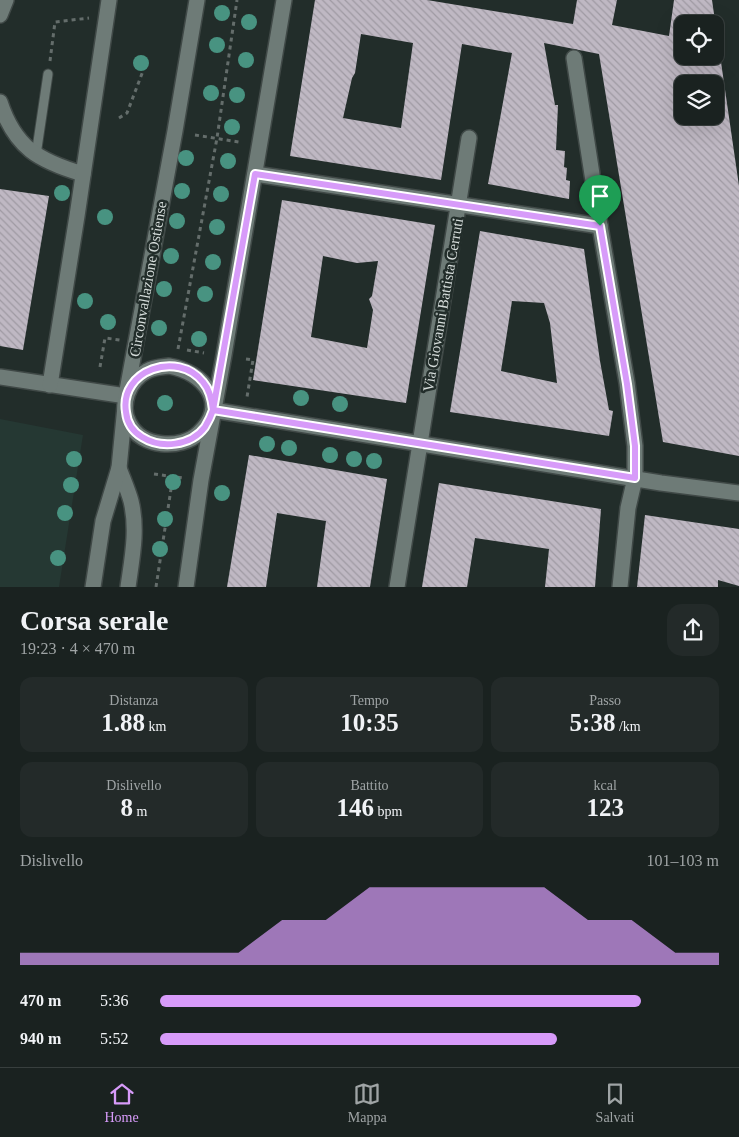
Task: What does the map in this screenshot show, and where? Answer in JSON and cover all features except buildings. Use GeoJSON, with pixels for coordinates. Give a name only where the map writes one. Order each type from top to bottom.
{"type":"FeatureCollection","features":[{"type":"Feature","properties":{"kind":"street"},"geometry":{"type":"LineString","coordinates":[[0,15],[6,0]]}},
{"type":"Feature","properties":{"kind":"street"},"geometry":{"type":"LineString","coordinates":[[50,385],[109,0]]}},
{"type":"Feature","properties":{"kind":"street","name":"Circonvallazione Ostiense"},"geometry":{"type":"LineString","coordinates":[[93,587],[103,521],[118,468],[126,396],[197,0]]}},
{"type":"Feature","properties":{"kind":"street"},"geometry":{"type":"LineString","coordinates":[[186,587],[213,410],[284,0]]}},
{"type":"Feature","properties":{"kind":"street"},"geometry":{"type":"LineString","coordinates":[[574,58],[627,384],[635,446],[635,478],[628,508],[620,587]]}},
{"type":"Feature","properties":{"kind":"street"},"geometry":{"type":"LineString","coordinates":[[0,102],[12,131],[21,143],[36,155],[53,164],[83,174]]}},
{"type":"Feature","properties":{"kind":"street","name":"Via Giovanni Battista Cerruti"},"geometry":{"type":"LineString","coordinates":[[397,587],[470,138]]}},
{"type":"Feature","properties":{"kind":"street"},"geometry":{"type":"LineString","coordinates":[[255,174],[600,226]]}},
{"type":"Feature","properties":{"kind":"street"},"geometry":{"type":"LineString","coordinates":[[169,366],[186,370],[200,378],[209,390],[213,410],[204,428],[195,437],[183,442],[168,444],[144,438],[132,428],[126,417],[126,396],[140,375],[152,368],[169,366]]}},
{"type":"Feature","properties":{"kind":"street"},"geometry":{"type":"LineString","coordinates":[[0,377],[126,396]]}},
{"type":"Feature","properties":{"kind":"street"},"geometry":{"type":"LineString","coordinates":[[213,410],[739,493]]}},
{"type":"Feature","properties":{"kind":"street"},"geometry":{"type":"LineString","coordinates":[[118,468],[132,503],[134,524],[134,542],[128,587]]}},
{"type":"Feature","properties":{"kind":"lane"},"geometry":{"type":"LineString","coordinates":[[36,155],[48,74]]}},
{"type":"Feature","properties":{"kind":"path"},"geometry":{"type":"LineString","coordinates":[[178,349],[217,138],[237,0]]}},
{"type":"Feature","properties":{"kind":"path"},"geometry":{"type":"LineString","coordinates":[[48,74],[55,22],[107,16]]}},
{"type":"Feature","properties":{"kind":"path"},"geometry":{"type":"LineString","coordinates":[[119,118],[127,113],[146,63]]}},
{"type":"Feature","properties":{"kind":"path"},"geometry":{"type":"LineString","coordinates":[[195,135],[239,142]]}},
{"type":"Feature","properties":{"kind":"path"},"geometry":{"type":"LineString","coordinates":[[100,367],[105,338],[120,340]]}},
{"type":"Feature","properties":{"kind":"path"},"geometry":{"type":"LineString","coordinates":[[246,359],[253,360],[247,400]]}},
{"type":"Feature","properties":{"kind":"path"},"geometry":{"type":"LineString","coordinates":[[154,474],[184,478]]}},
{"type":"Feature","properties":{"kind":"path"},"geometry":{"type":"LineString","coordinates":[[156,587],[173,476]]}},
{"type":"Feature","properties":{"kind":"shaded area"},"geometry":{"type":"Polygon","coordinates":[[[0,419],[83,435],[59,587],[0,587],[0,419]]]}},
{"type":"Feature","properties":{"kind":"route"},"geometry":{"type":"LineString","coordinates":[[600,226],[255,174],[213,410],[209,390],[200,378],[193,373],[178,367],[152,368],[145,371],[135,380],[126,396],[125,408],[128,423],[137,434],[150,441],[175,444],[195,437],[204,428],[213,410],[635,478],[635,446],[627,384],[600,226]]}}]}
